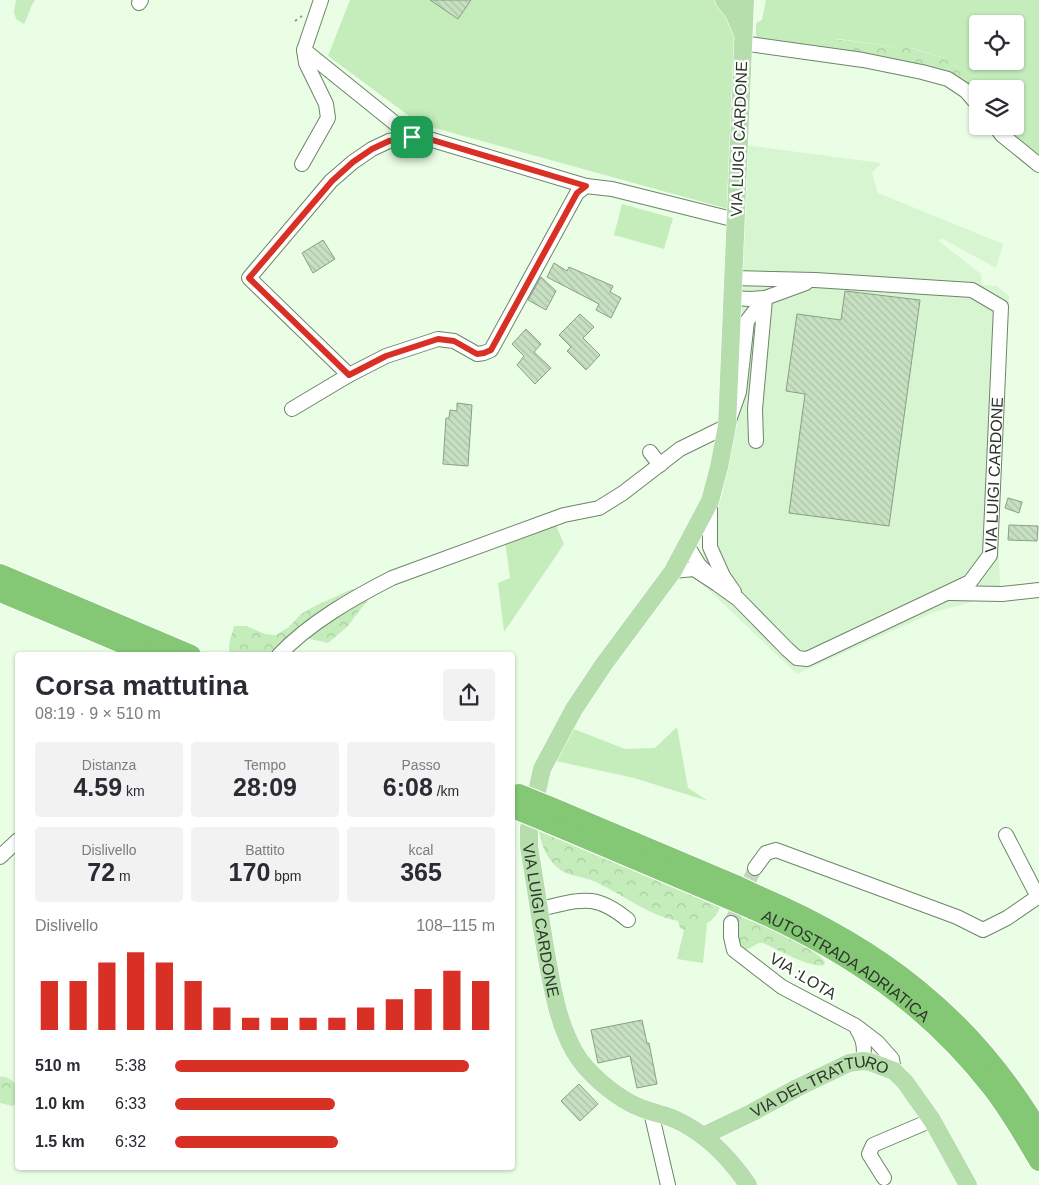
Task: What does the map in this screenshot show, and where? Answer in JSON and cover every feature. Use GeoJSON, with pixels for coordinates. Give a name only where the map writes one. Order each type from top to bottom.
{"type":"FeatureCollection","features":[{"type":"Feature","properties":{"kind":"highway"},"geometry":{"type":"LineString","coordinates":[[0,574],[184,652]]}},
{"type":"Feature","properties":{"kind":"highway"},"geometry":{"type":"LineString","coordinates":[[0,592],[143,652]]}},
{"type":"Feature","properties":{"kind":"highway","name":"AUTOSTRADA ADRIATICA"},"geometry":{"type":"LineString","coordinates":[[515,801],[755,902],[836,932],[873,955],[923,993],[959,1026],[992,1062],[1039,1131]]}},
{"type":"Feature","properties":{"kind":"highway","name":"AUTOSTRADA ADRIATICA"},"geometry":{"type":"LineString","coordinates":[[755,902],[801,932],[840,953],[879,979],[924,1014],[960,1050],[993,1089],[1039,1161]]}},
{"type":"Feature","properties":{"kind":"main road"},"geometry":{"type":"LineString","coordinates":[[724,0],[734,13],[743,39]]}},
{"type":"Feature","properties":{"kind":"main road","name":"VIA LUIGI CARDONE"},"geometry":{"type":"LineString","coordinates":[[745,0],[727,426],[719,467],[710,501],[673,571],[604,664],[574,709],[542,769],[528,828],[529,847],[555,1003],[574,1052],[594,1076],[610,1091],[630,1103],[692,1128],[703,1136],[730,1162],[748,1185]]}},
{"type":"Feature","properties":{"kind":"main road","name":"VIA DEL TRATTURO"},"geometry":{"type":"LineString","coordinates":[[703,1136],[849,1063],[863,1061],[894,1070],[905,1082],[932,1120],[968,1185]]}},
{"type":"Feature","properties":{"kind":"street"},"geometry":{"type":"LineString","coordinates":[[302,164],[328,118],[326,104],[306,63],[304,50],[321,0]]}},
{"type":"Feature","properties":{"kind":"street"},"geometry":{"type":"LineString","coordinates":[[743,39],[922,72],[948,79],[969,94]]}},
{"type":"Feature","properties":{"kind":"street"},"geometry":{"type":"LineString","coordinates":[[304,50],[412,137]]}},
{"type":"Feature","properties":{"kind":"street"},"geometry":{"type":"LineString","coordinates":[[1003,135],[1039,165]]}},
{"type":"Feature","properties":{"kind":"street"},"geometry":{"type":"LineString","coordinates":[[349,375],[249,278],[332,181],[353,162],[372,149],[389,141],[419,136],[586,186],[612,189],[736,220]]}},
{"type":"Feature","properties":{"kind":"street"},"geometry":{"type":"LineString","coordinates":[[292,410],[349,375],[386,356],[438,339],[454,341],[477,354],[491,350],[577,193],[586,186]]}},
{"type":"Feature","properties":{"kind":"street","name":"VIA LUIGI CARDONE"},"geometry":{"type":"LineString","coordinates":[[687,545],[702,552],[720,580],[786,649],[797,658],[807,659],[970,582],[990,554],[1001,306],[972,290],[815,280],[733,278]]}},
{"type":"Feature","properties":{"kind":"street","name":"VIA LUIGI CARDONE"},"geometry":{"type":"LineString","coordinates":[[732,298],[765,298],[815,280]]}},
{"type":"Feature","properties":{"kind":"street"},"geometry":{"type":"LineString","coordinates":[[756,442],[755,410],[765,298]]}},
{"type":"Feature","properties":{"kind":"street","name":"VIA LUIGI CARDONE"},"geometry":{"type":"LineString","coordinates":[[727,426],[739,392],[747,321],[765,298]]}},
{"type":"Feature","properties":{"kind":"street"},"geometry":{"type":"LineString","coordinates":[[282,652],[292,640],[347,602],[392,578],[564,515],[599,508],[623,493],[680,449],[727,426]]}},
{"type":"Feature","properties":{"kind":"street"},"geometry":{"type":"LineString","coordinates":[[650,452],[660,465]]}},
{"type":"Feature","properties":{"kind":"street","name":"VIA LUIGI CARDONE"},"geometry":{"type":"LineString","coordinates":[[710,501],[710,547],[720,580]]}},
{"type":"Feature","properties":{"kind":"street","name":"VIA LUIGI CARDONE"},"geometry":{"type":"LineString","coordinates":[[673,571],[694,569],[720,580]]}},
{"type":"Feature","properties":{"kind":"street"},"geometry":{"type":"LineString","coordinates":[[947,593],[1002,594],[1039,590]]}},
{"type":"Feature","properties":{"kind":"street"},"geometry":{"type":"LineString","coordinates":[[755,868],[766,853],[776,850],[957,917],[983,930],[1007,918],[1039,897],[1006,834]]}},
{"type":"Feature","properties":{"kind":"street"},"geometry":{"type":"LineString","coordinates":[[0,857],[15,843]]}},
{"type":"Feature","properties":{"kind":"street"},"geometry":{"type":"LineString","coordinates":[[539,909],[584,900],[599,902],[614,908],[628,920]]}},
{"type":"Feature","properties":{"kind":"street","name":"VIA :LOTA"},"geometry":{"type":"LineString","coordinates":[[731,923],[731,937],[734,950],[746,961],[782,987],[856,1026],[877,1042],[892,1059],[894,1070]]}},
{"type":"Feature","properties":{"kind":"street"},"geometry":{"type":"LineString","coordinates":[[856,1026],[863,1039],[863,1061]]}},
{"type":"Feature","properties":{"kind":"street"},"geometry":{"type":"LineString","coordinates":[[651,1112],[668,1185]]}},
{"type":"Feature","properties":{"kind":"street"},"geometry":{"type":"LineString","coordinates":[[884,1178],[869,1154],[873,1145],[932,1120]]}},
{"type":"Feature","properties":{"kind":"shaded area"},"geometry":{"type":"Polygon","coordinates":[[[746,145],[881,163],[872,173],[878,193],[1003,244],[996,268],[941,238],[939,241],[981,274],[982,285],[997,286],[1009,296],[998,543],[1001,598],[971,602],[934,612],[797,674],[695,577],[722,496],[735,426],[746,145]]]}},
{"type":"Feature","properties":{"kind":"green space"},"geometry":{"type":"Polygon","coordinates":[[[16,0],[35,0],[24,24],[16,19],[14,12],[16,0]]]}},
{"type":"Feature","properties":{"kind":"green space"},"geometry":{"type":"Polygon","coordinates":[[[350,0],[723,0],[740,28],[728,209],[420,124],[328,56],[350,0]]]}},
{"type":"Feature","properties":{"kind":"green space"},"geometry":{"type":"Polygon","coordinates":[[[766,0],[1039,0],[1039,160],[1010,135],[1024,135],[1024,80],[978,80],[976,77],[941,57],[907,47],[839,39],[823,41],[816,50],[756,40],[756,23],[762,20],[766,0]]]}},
{"type":"Feature","properties":{"kind":"green space"},"geometry":{"type":"Polygon","coordinates":[[[834,39],[907,47],[941,57],[976,77],[978,80],[969,80],[969,94],[956,80],[816,50],[823,41],[834,39]]]}},
{"type":"Feature","properties":{"kind":"green space"},"geometry":{"type":"Polygon","coordinates":[[[622,204],[673,218],[664,249],[614,235],[622,204]]]}},
{"type":"Feature","properties":{"kind":"green space"},"geometry":{"type":"Polygon","coordinates":[[[555,523],[564,544],[504,632],[498,583],[510,578],[505,541],[555,523]]]}},
{"type":"Feature","properties":{"kind":"green space"},"geometry":{"type":"Polygon","coordinates":[[[352,589],[370,597],[347,627],[328,643],[301,637],[278,652],[230,652],[229,645],[234,626],[246,626],[265,634],[276,635],[289,627],[301,614],[352,589]]]}},
{"type":"Feature","properties":{"kind":"green space"},"geometry":{"type":"Polygon","coordinates":[[[677,727],[688,788],[708,801],[634,778],[556,761],[574,729],[625,749],[655,748],[677,727]]]}},
{"type":"Feature","properties":{"kind":"green space"},"geometry":{"type":"Polygon","coordinates":[[[539,831],[720,907],[714,917],[706,924],[684,930],[680,928],[678,921],[644,909],[591,880],[562,871],[548,856],[541,841],[539,831]]]}},
{"type":"Feature","properties":{"kind":"green space"},"geometry":{"type":"Polygon","coordinates":[[[736,915],[796,940],[817,954],[825,962],[824,965],[811,964],[763,943],[759,943],[746,950],[737,939],[736,915]]]}},
{"type":"Feature","properties":{"kind":"green space"},"geometry":{"type":"Polygon","coordinates":[[[707,924],[703,963],[677,959],[684,930],[707,924]]]}},
{"type":"Feature","properties":{"kind":"green space"},"geometry":{"type":"Polygon","coordinates":[[[0,1077],[5,1077],[15,1083],[15,1105],[12,1106],[0,1103],[0,1077]]]}},
{"type":"Feature","properties":{"kind":"building"},"geometry":{"type":"Polygon","coordinates":[[[430,0],[471,0],[458,19],[430,0]]]}},
{"type":"Feature","properties":{"kind":"building"},"geometry":{"type":"Polygon","coordinates":[[[323,240],[335,259],[313,273],[302,253],[323,240]]]}},
{"type":"Feature","properties":{"kind":"building"},"geometry":{"type":"Polygon","coordinates":[[[554,263],[567,271],[569,267],[613,286],[610,292],[621,298],[611,318],[596,310],[599,304],[547,277],[554,263]]]}},
{"type":"Feature","properties":{"kind":"building"},"geometry":{"type":"Polygon","coordinates":[[[541,277],[556,291],[546,310],[528,300],[541,277]]]}},
{"type":"Feature","properties":{"kind":"building"},"geometry":{"type":"Polygon","coordinates":[[[845,291],[920,300],[889,526],[789,513],[805,394],[786,391],[797,314],[841,320],[845,291]]]}},
{"type":"Feature","properties":{"kind":"building"},"geometry":{"type":"Polygon","coordinates":[[[580,314],[594,327],[583,338],[600,355],[586,370],[567,351],[571,347],[559,335],[580,314]]]}},
{"type":"Feature","properties":{"kind":"building"},"geometry":{"type":"Polygon","coordinates":[[[526,329],[541,344],[534,352],[551,368],[535,384],[517,365],[524,356],[512,344],[526,329]]]}},
{"type":"Feature","properties":{"kind":"building"},"geometry":{"type":"Polygon","coordinates":[[[457,403],[472,405],[468,466],[443,464],[446,418],[449,418],[450,410],[457,411],[457,403]]]}},
{"type":"Feature","properties":{"kind":"building"},"geometry":{"type":"Polygon","coordinates":[[[1008,498],[1022,502],[1019,513],[1005,508],[1008,498]]]}},
{"type":"Feature","properties":{"kind":"building"},"geometry":{"type":"Polygon","coordinates":[[[1009,525],[1038,526],[1037,541],[1008,540],[1009,525]]]}},
{"type":"Feature","properties":{"kind":"building"},"geometry":{"type":"Polygon","coordinates":[[[642,1020],[647,1043],[649,1043],[657,1084],[637,1088],[630,1056],[598,1063],[591,1030],[642,1020]]]}},
{"type":"Feature","properties":{"kind":"building"},"geometry":{"type":"Polygon","coordinates":[[[579,1084],[598,1104],[580,1121],[561,1101],[579,1084]]]}},
{"type":"Feature","properties":{"kind":"tunnel"},"geometry":{"type":"LineString","coordinates":[[731,923],[755,868]]}},
{"type":"Feature","properties":{"kind":"route"},"geometry":{"type":"LineString","coordinates":[[419,136],[438,141],[586,186],[577,193],[491,350],[477,354],[454,341],[438,339],[386,356],[349,375],[249,278],[332,181],[353,162],[372,149],[389,141],[412,137],[419,136]]}}]}
